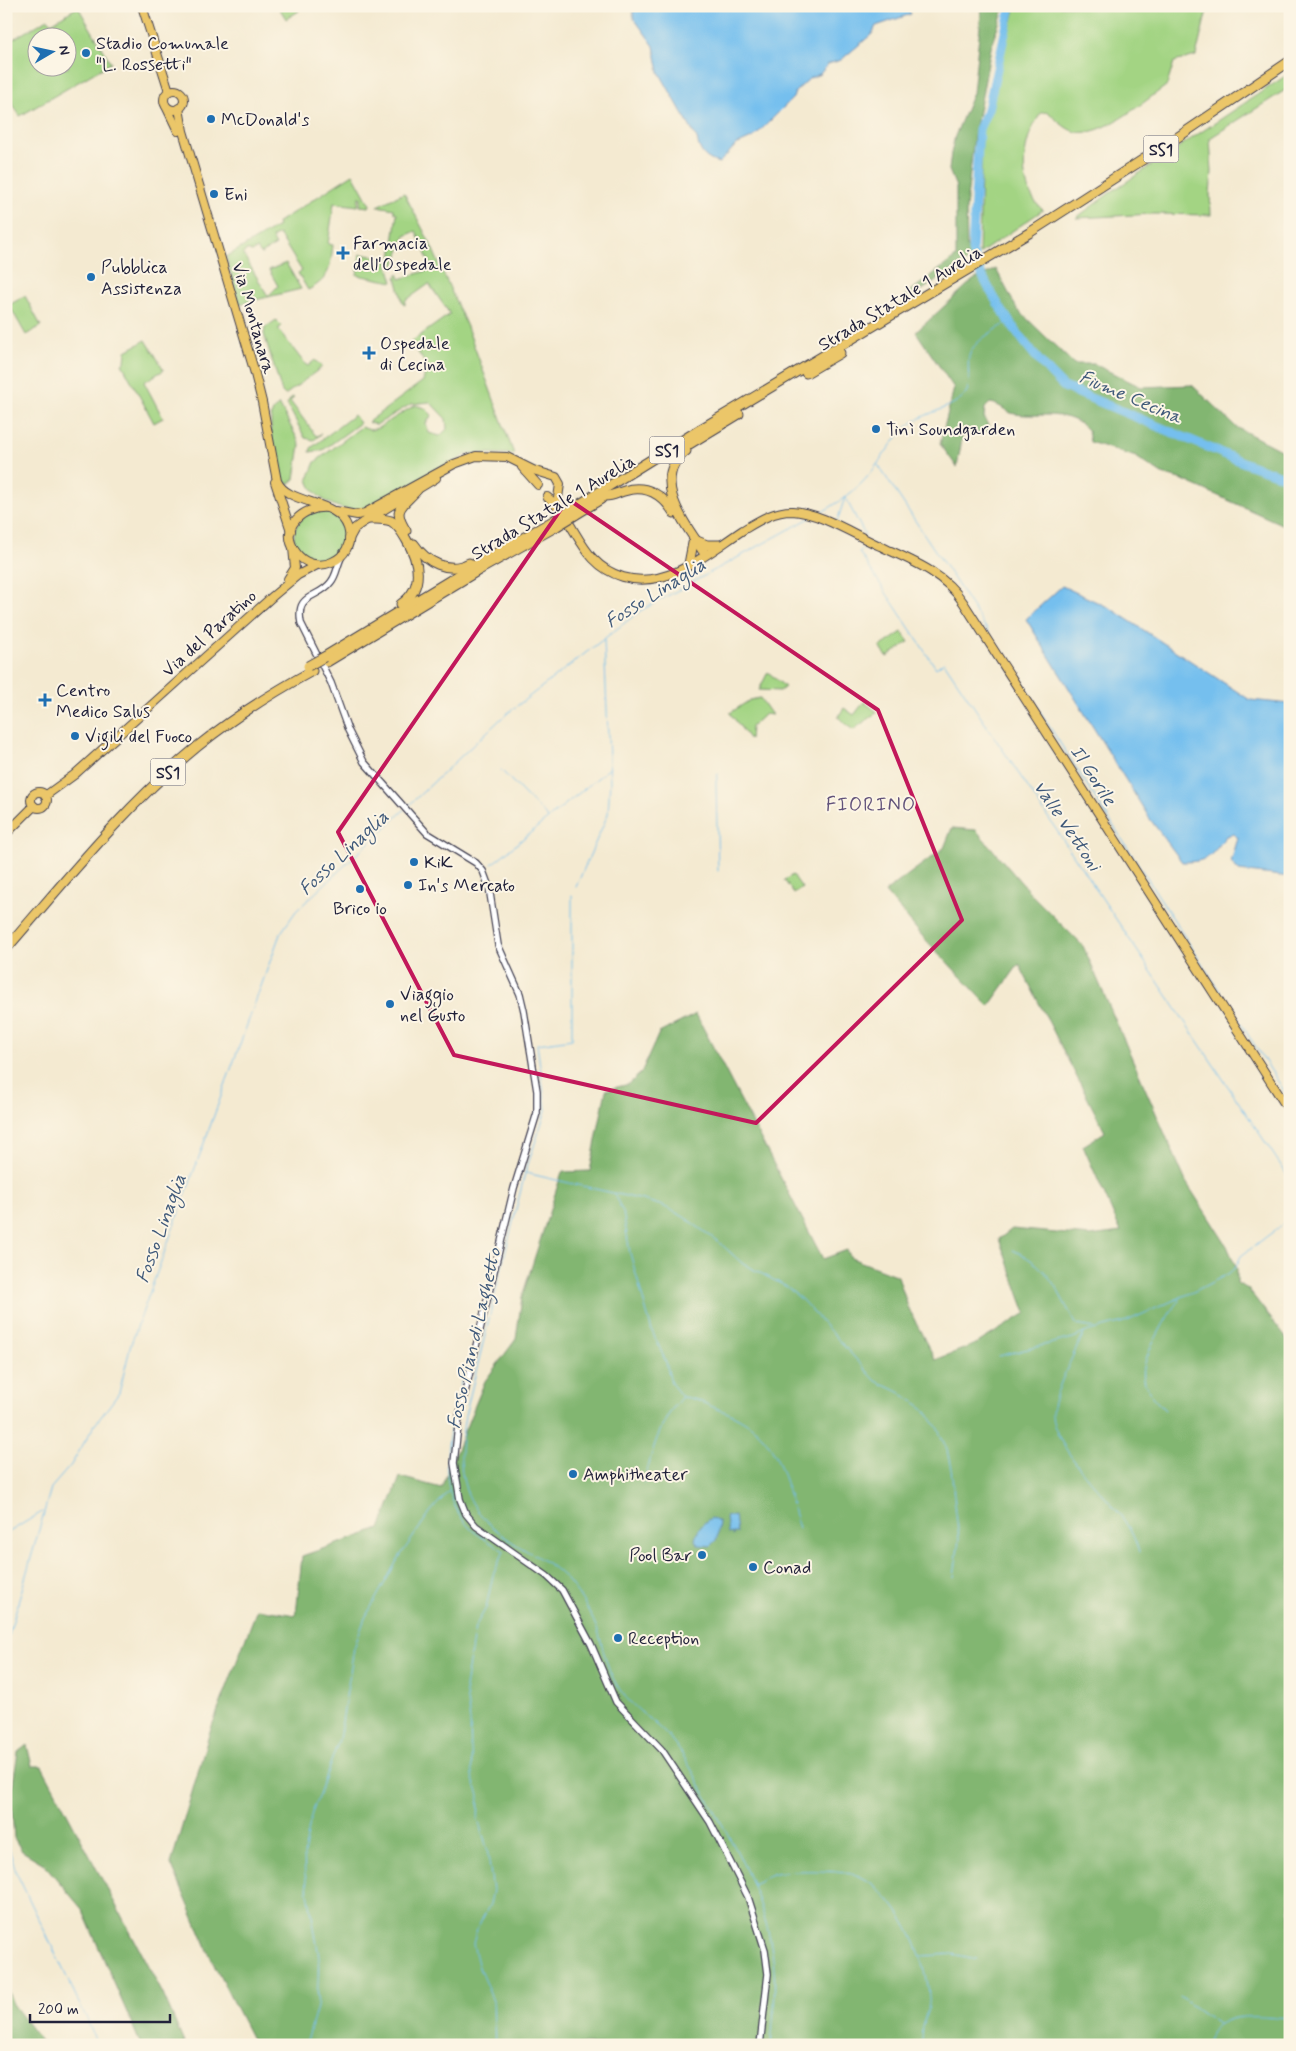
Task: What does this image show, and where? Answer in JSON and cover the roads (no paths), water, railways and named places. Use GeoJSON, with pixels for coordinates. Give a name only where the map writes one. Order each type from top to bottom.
{"type":"FeatureCollection","features":[{"type":"Feature","properties":{"kind":"highway","name":"Strada Statale 1 Aurelia"},"geometry":{"type":"LineString","coordinates":[[1031,236],[1290,61]]}},
{"type":"Feature","properties":{"kind":"highway","name":"Strada Statale 1 Aurelia"},"geometry":{"type":"LineString","coordinates":[[573,512],[605,496],[1031,236],[1182,142],[1290,68]]}},
{"type":"Feature","properties":{"kind":"highway","name":"Strada Statale 1 Aurelia"},"geometry":{"type":"LineString","coordinates":[[6,940],[112,819],[166,765],[224,718],[263,692],[326,659],[555,524],[699,430],[949,285]]}},
{"type":"Feature","properties":{"kind":"highway"},"geometry":{"type":"LineString","coordinates":[[702,436],[700,442],[677,459],[670,482],[674,503],[703,556]]}},
{"type":"Feature","properties":{"kind":"highway"},"geometry":{"type":"LineString","coordinates":[[605,496],[636,489],[655,493],[671,507],[695,542],[707,545],[720,545]]}},
{"type":"Feature","properties":{"kind":"highway"},"geometry":{"type":"LineString","coordinates":[[417,490],[402,505],[399,516],[418,550],[430,561],[443,566],[456,568],[470,563],[477,564]]}},
{"type":"Feature","properties":{"kind":"highway"},"geometry":{"type":"LineString","coordinates":[[368,519],[388,520],[396,526],[414,552],[418,568],[416,583],[411,595],[386,614],[382,621]]}},
{"type":"Feature","properties":{"kind":"highway","name":"Strada Statale 1 Aurelia"},"geometry":{"type":"LineString","coordinates":[[326,659],[382,621],[477,564],[555,524]]}},
{"type":"Feature","properties":{"kind":"highway"},"geometry":{"type":"LineString","coordinates":[[689,564],[695,542]]}},
{"type":"Feature","properties":{"kind":"highway","name":"Strada Statale 1 Aurelia"},"geometry":{"type":"LineString","coordinates":[[6,949],[117,822],[170,770],[227,723],[310,668]]}},
{"type":"Feature","properties":{"kind":"main road"},"geometry":{"type":"LineString","coordinates":[[142,6],[169,91]]}},
{"type":"Feature","properties":{"kind":"main road"},"geometry":{"type":"LineString","coordinates":[[169,91],[177,91],[182,94],[184,100],[179,108],[171,109],[166,106],[165,96],[169,91]]}},
{"type":"Feature","properties":{"kind":"main road","name":"Via Montanara"},"geometry":{"type":"LineString","coordinates":[[166,106],[176,124],[191,172],[197,179]]}},
{"type":"Feature","properties":{"kind":"main road","name":"Via Montanara"},"geometry":{"type":"LineString","coordinates":[[179,108],[180,122],[260,394],[274,468]]}},
{"type":"Feature","properties":{"kind":"main road"},"geometry":{"type":"LineString","coordinates":[[274,468],[278,484],[285,490],[327,508],[347,514],[365,513],[413,485],[461,461],[476,456],[507,457],[558,479],[562,514]]}},
{"type":"Feature","properties":{"kind":"main road"},"geometry":{"type":"LineString","coordinates":[[279,591],[298,574],[316,566],[326,565],[341,557],[355,528],[368,519],[462,464],[484,458],[502,460],[520,466],[531,475],[538,485],[541,494],[547,497],[562,514],[592,558],[617,575],[641,580],[660,579],[703,556],[767,516],[790,511],[808,514],[823,520],[929,569],[955,591],[1290,1112]]}},
{"type":"Feature","properties":{"kind":"main road"},"geometry":{"type":"LineString","coordinates":[[274,468],[276,488],[291,531],[295,564],[293,573],[279,591]]}},
{"type":"Feature","properties":{"kind":"main road"},"geometry":{"type":"LineString","coordinates":[[538,485],[539,480],[547,475]]}},
{"type":"Feature","properties":{"kind":"main road"},"geometry":{"type":"LineString","coordinates":[[547,497],[558,492]]}},
{"type":"Feature","properties":{"kind":"main road"},"geometry":{"type":"LineString","coordinates":[[291,531],[299,516],[307,510],[327,508]]}},
{"type":"Feature","properties":{"kind":"main road"},"geometry":{"type":"LineString","coordinates":[[336,511],[346,524],[349,539]]}},
{"type":"Feature","properties":{"kind":"main road"},"geometry":{"type":"LineString","coordinates":[[293,548],[299,557],[316,566]]}},
{"type":"Feature","properties":{"kind":"main road","name":"Via del Paratino"},"geometry":{"type":"LineString","coordinates":[[6,834],[34,806],[39,808],[44,806],[45,796],[74,775],[279,591]]}},
{"type":"Feature","properties":{"kind":"street"},"geometry":{"type":"LineString","coordinates":[[346,550],[338,564],[332,581],[326,587],[312,594],[303,603],[300,613],[301,623],[334,691],[356,748],[370,770],[402,807],[431,836],[476,863],[485,876],[498,945],[522,1000],[538,1099],[537,1113],[514,1188],[459,1417],[454,1463],[460,1499],[466,1514],[476,1526],[547,1576],[562,1590],[591,1643],[616,1702],[662,1750],[710,1822],[748,1897],[765,1950],[768,1974],[760,2045]]}},
{"type":"Feature","properties":{"kind":"street"},"geometry":{"type":"LineString","coordinates":[[326,565],[331,570],[332,581]]}},
{"type":"Feature","properties":{"kind":"water"},"geometry":{"type":"Polygon","coordinates":[[[639,6],[907,6],[911,14],[876,26],[872,34],[841,60],[828,64],[820,74],[810,78],[754,137],[736,145],[719,163],[710,160],[702,152],[697,139],[659,72],[654,46],[633,17],[633,11],[639,6]]]}},
{"type":"Feature","properties":{"kind":"water"},"geometry":{"type":"Polygon","coordinates":[[[1062,586],[1110,608],[1250,700],[1290,704],[1290,877],[1239,871],[1231,862],[1238,838],[1233,834],[1226,836],[1213,853],[1204,859],[1182,862],[1150,819],[1026,619],[1062,586]]]}},
{"type":"Feature","properties":{"kind":"water"},"geometry":{"type":"Polygon","coordinates":[[[735,1515],[737,1533],[733,1533],[733,1536],[732,1533],[728,1534],[726,1517],[735,1515]]]}},
{"type":"Feature","properties":{"kind":"water"},"geometry":{"type":"Polygon","coordinates":[[[711,1518],[719,1522],[717,1539],[710,1546],[698,1545],[695,1540],[700,1527],[711,1518]]]}},
{"type":"Feature","properties":{"kind":"waterway","name":"Fosso Linaglia"},"geometry":{"type":"LineString","coordinates":[[1011,6],[988,109],[979,129],[972,251],[999,305],[1024,342],[1064,387],[1250,465],[1290,479]]}},
{"type":"Feature","properties":{"kind":"waterway","name":"Fosso Linaglia"},"geometry":{"type":"LineString","coordinates":[[818,514],[852,492],[869,475],[900,434],[913,422],[952,404],[964,396],[969,380],[968,362],[971,351],[983,338],[1009,321]]}},
{"type":"Feature","properties":{"kind":"waterway","name":"Il Gorile"},"geometry":{"type":"LineString","coordinates":[[878,465],[962,591],[1290,1100]]}},
{"type":"Feature","properties":{"kind":"waterway","name":"Valle Vettoni"},"geometry":{"type":"LineString","coordinates":[[845,497],[865,535]]}},
{"type":"Feature","properties":{"kind":"waterway"},"geometry":{"type":"LineString","coordinates":[[837,522],[845,497]]}},
{"type":"Feature","properties":{"kind":"waterway","name":"Fosso Linaglia"},"geometry":{"type":"LineString","coordinates":[[407,807],[504,716],[640,611],[810,518]]}},
{"type":"Feature","properties":{"kind":"waterway","name":"Valle Vettoni"},"geometry":{"type":"LineString","coordinates":[[865,542],[866,546],[859,552],[936,668],[944,662],[1290,1179]]}},
{"type":"Feature","properties":{"kind":"waterway","name":"Fosso Pian di Laghetto"},"geometry":{"type":"LineString","coordinates":[[576,887],[608,814],[610,782],[604,639]]}},
{"type":"Feature","properties":{"kind":"waterway"},"geometry":{"type":"LineString","coordinates":[[492,864],[610,768]]}},
{"type":"Feature","properties":{"kind":"waterway"},"geometry":{"type":"LineString","coordinates":[[501,770],[548,818]]}},
{"type":"Feature","properties":{"kind":"waterway"},"geometry":{"type":"LineString","coordinates":[[718,774],[716,782],[718,871]]}},
{"type":"Feature","properties":{"kind":"waterway","name":"Fosso Linaglia"},"geometry":{"type":"LineString","coordinates":[[6,1645],[51,1488],[71,1465],[94,1426],[119,1393],[131,1344],[280,934],[296,911],[404,810]]}},
{"type":"Feature","properties":{"kind":"waterway","name":"Fosso Pian di Laghetto"},"geometry":{"type":"LineString","coordinates":[[572,895],[572,1039],[537,1044],[546,1110],[525,1173],[465,1416],[461,1458],[463,1476],[467,1492],[475,1507],[486,1520],[501,1534],[540,1558],[564,1576],[573,1588],[586,1607],[596,1627],[612,1677],[620,1690],[639,1711],[661,1729],[674,1743],[694,1773],[733,1843],[752,1883],[767,1925],[775,1988],[771,2045]]}},
{"type":"Feature","properties":{"kind":"waterway"},"geometry":{"type":"LineString","coordinates":[[526,1173],[643,1200],[663,1206],[684,1217],[720,1243],[743,1264],[787,1287],[802,1300],[876,1381],[899,1392],[923,1408],[937,1427],[947,1450],[951,1469],[959,1539],[954,1577]]}},
{"type":"Feature","properties":{"kind":"waterway"},"geometry":{"type":"LineString","coordinates":[[614,1194],[623,1212],[630,1253],[652,1331],[666,1362],[671,1383],[682,1397],[692,1399],[739,1418],[755,1429],[767,1441],[782,1471],[799,1528]]}},
{"type":"Feature","properties":{"kind":"waterway"},"geometry":{"type":"LineString","coordinates":[[999,1356],[1073,1338],[1089,1331],[1127,1321],[1195,1291],[1228,1274],[1236,1267],[1241,1256],[1290,1219]]}},
{"type":"Feature","properties":{"kind":"waterway"},"geometry":{"type":"LineString","coordinates":[[1013,1250],[1027,1257],[1045,1273],[1058,1291],[1077,1325],[1094,1328]]}},
{"type":"Feature","properties":{"kind":"waterway"},"geometry":{"type":"LineString","coordinates":[[1165,1410],[1149,1391],[1145,1382],[1144,1365],[1158,1334],[1181,1297]]}},
{"type":"Feature","properties":{"kind":"waterway"},"geometry":{"type":"LineString","coordinates":[[1084,1333],[1055,1398],[1052,1415],[1054,1425],[1072,1458],[1125,1522],[1134,1537],[1139,1553]]}},
{"type":"Feature","properties":{"kind":"waterway"},"geometry":{"type":"LineString","coordinates":[[466,1370],[464,1370],[454,1410],[447,1453],[447,1474],[451,1494],[459,1513],[472,1530],[504,1551],[493,1575],[486,1608],[475,1627],[465,1687],[470,1721],[472,1777],[479,1795],[478,1820],[487,1848],[493,1890],[490,1904],[477,1929],[473,1944],[479,1968],[493,2001],[495,2045]]}},
{"type":"Feature","properties":{"kind":"waterway"},"geometry":{"type":"LineString","coordinates":[[644,1483],[657,1437],[667,1416],[682,1397]]}},
{"type":"Feature","properties":{"kind":"waterway"},"geometry":{"type":"LineString","coordinates":[[306,2045],[317,2007],[319,1957],[305,1874],[304,1855],[311,1816],[339,1740],[354,1648],[365,1618],[398,1559],[431,1511],[449,1491]]}},
{"type":"Feature","properties":{"kind":"waterway"},"geometry":{"type":"LineString","coordinates":[[6,1534],[42,1512]]}},
{"type":"Feature","properties":{"kind":"waterway","name":"Fosso Linaglia"},"geometry":{"type":"LineString","coordinates":[[6,1839],[16,1872],[87,2019],[97,2045]]}},
{"type":"Feature","properties":{"kind":"waterway"},"geometry":{"type":"LineString","coordinates":[[752,1884],[779,1872],[841,1872],[859,1876],[873,1884],[886,1896],[908,1928],[923,1964],[927,1981],[929,2005],[922,2026],[921,2045]]}},
{"type":"Feature","properties":{"kind":"waterway"},"geometry":{"type":"LineString","coordinates":[[922,1956],[952,1954],[977,1959]]}},
{"type":"Feature","properties":{"kind":"waterway"},"geometry":{"type":"LineString","coordinates":[[1180,1997],[1218,2024]]}},
{"type":"Feature","properties":{"kind":"waterway"},"geometry":{"type":"LineString","coordinates":[[1204,2045],[1214,2028],[1230,2019],[1240,2017],[1290,2019]]}},
{"type":"Feature","properties":{"kind":"place","name":"Stadio Comunale \"L. Rossetti\""},"geometry":{"type":"Point","coordinates":[86,53]}},
{"type":"Feature","properties":{"kind":"place","name":"McDonald's"},"geometry":{"type":"Point","coordinates":[211,119]}},
{"type":"Feature","properties":{"kind":"place","name":"Eni"},"geometry":{"type":"Point","coordinates":[214,194]}},
{"type":"Feature","properties":{"kind":"place","name":"Farmacia dell'Ospedale"},"geometry":{"type":"Point","coordinates":[343,253]}},
{"type":"Feature","properties":{"kind":"place","name":"Pubblica Assistenza"},"geometry":{"type":"Point","coordinates":[91,277]}},
{"type":"Feature","properties":{"kind":"place","name":"Ospedale di Cecina"},"geometry":{"type":"Point","coordinates":[369,353]}},
{"type":"Feature","properties":{"kind":"place","name":"Tinì Soundgarden"},"geometry":{"type":"Point","coordinates":[876,429]}},
{"type":"Feature","properties":{"kind":"place","name":"Centro Medico Salus"},"geometry":{"type":"Point","coordinates":[45,700]}},
{"type":"Feature","properties":{"kind":"place","name":"Vigili del Fuoco"},"geometry":{"type":"Point","coordinates":[75,736]}},
{"type":"Feature","properties":{"kind":"place","name":"KiK"},"geometry":{"type":"Point","coordinates":[414,862]}},
{"type":"Feature","properties":{"kind":"place","name":"In's Mercato"},"geometry":{"type":"Point","coordinates":[408,885]}},
{"type":"Feature","properties":{"kind":"place","name":"Brico io"},"geometry":{"type":"Point","coordinates":[360,889]}},
{"type":"Feature","properties":{"kind":"place","name":"Viaggio nel Gusto"},"geometry":{"type":"Point","coordinates":[390,1004]}},
{"type":"Feature","properties":{"kind":"place","name":"Amphitheater"},"geometry":{"type":"Point","coordinates":[573,1474]}},
{"type":"Feature","properties":{"kind":"place","name":"Pool Bar"},"geometry":{"type":"Point","coordinates":[702,1555]}},
{"type":"Feature","properties":{"kind":"place","name":"Conad"},"geometry":{"type":"Point","coordinates":[753,1567]}},
{"type":"Feature","properties":{"kind":"place","name":"Reception"},"geometry":{"type":"Point","coordinates":[618,1638]}},
{"type":"Feature","properties":{"kind":"district","name":"FIORINO"},"geometry":{"type":"Point","coordinates":[871,804]}},
{"type":"Feature","properties":{"kind":"water label","name":"Fiume Cecina"},"geometry":{"type":"Point","coordinates":[1131,396]}}]}
